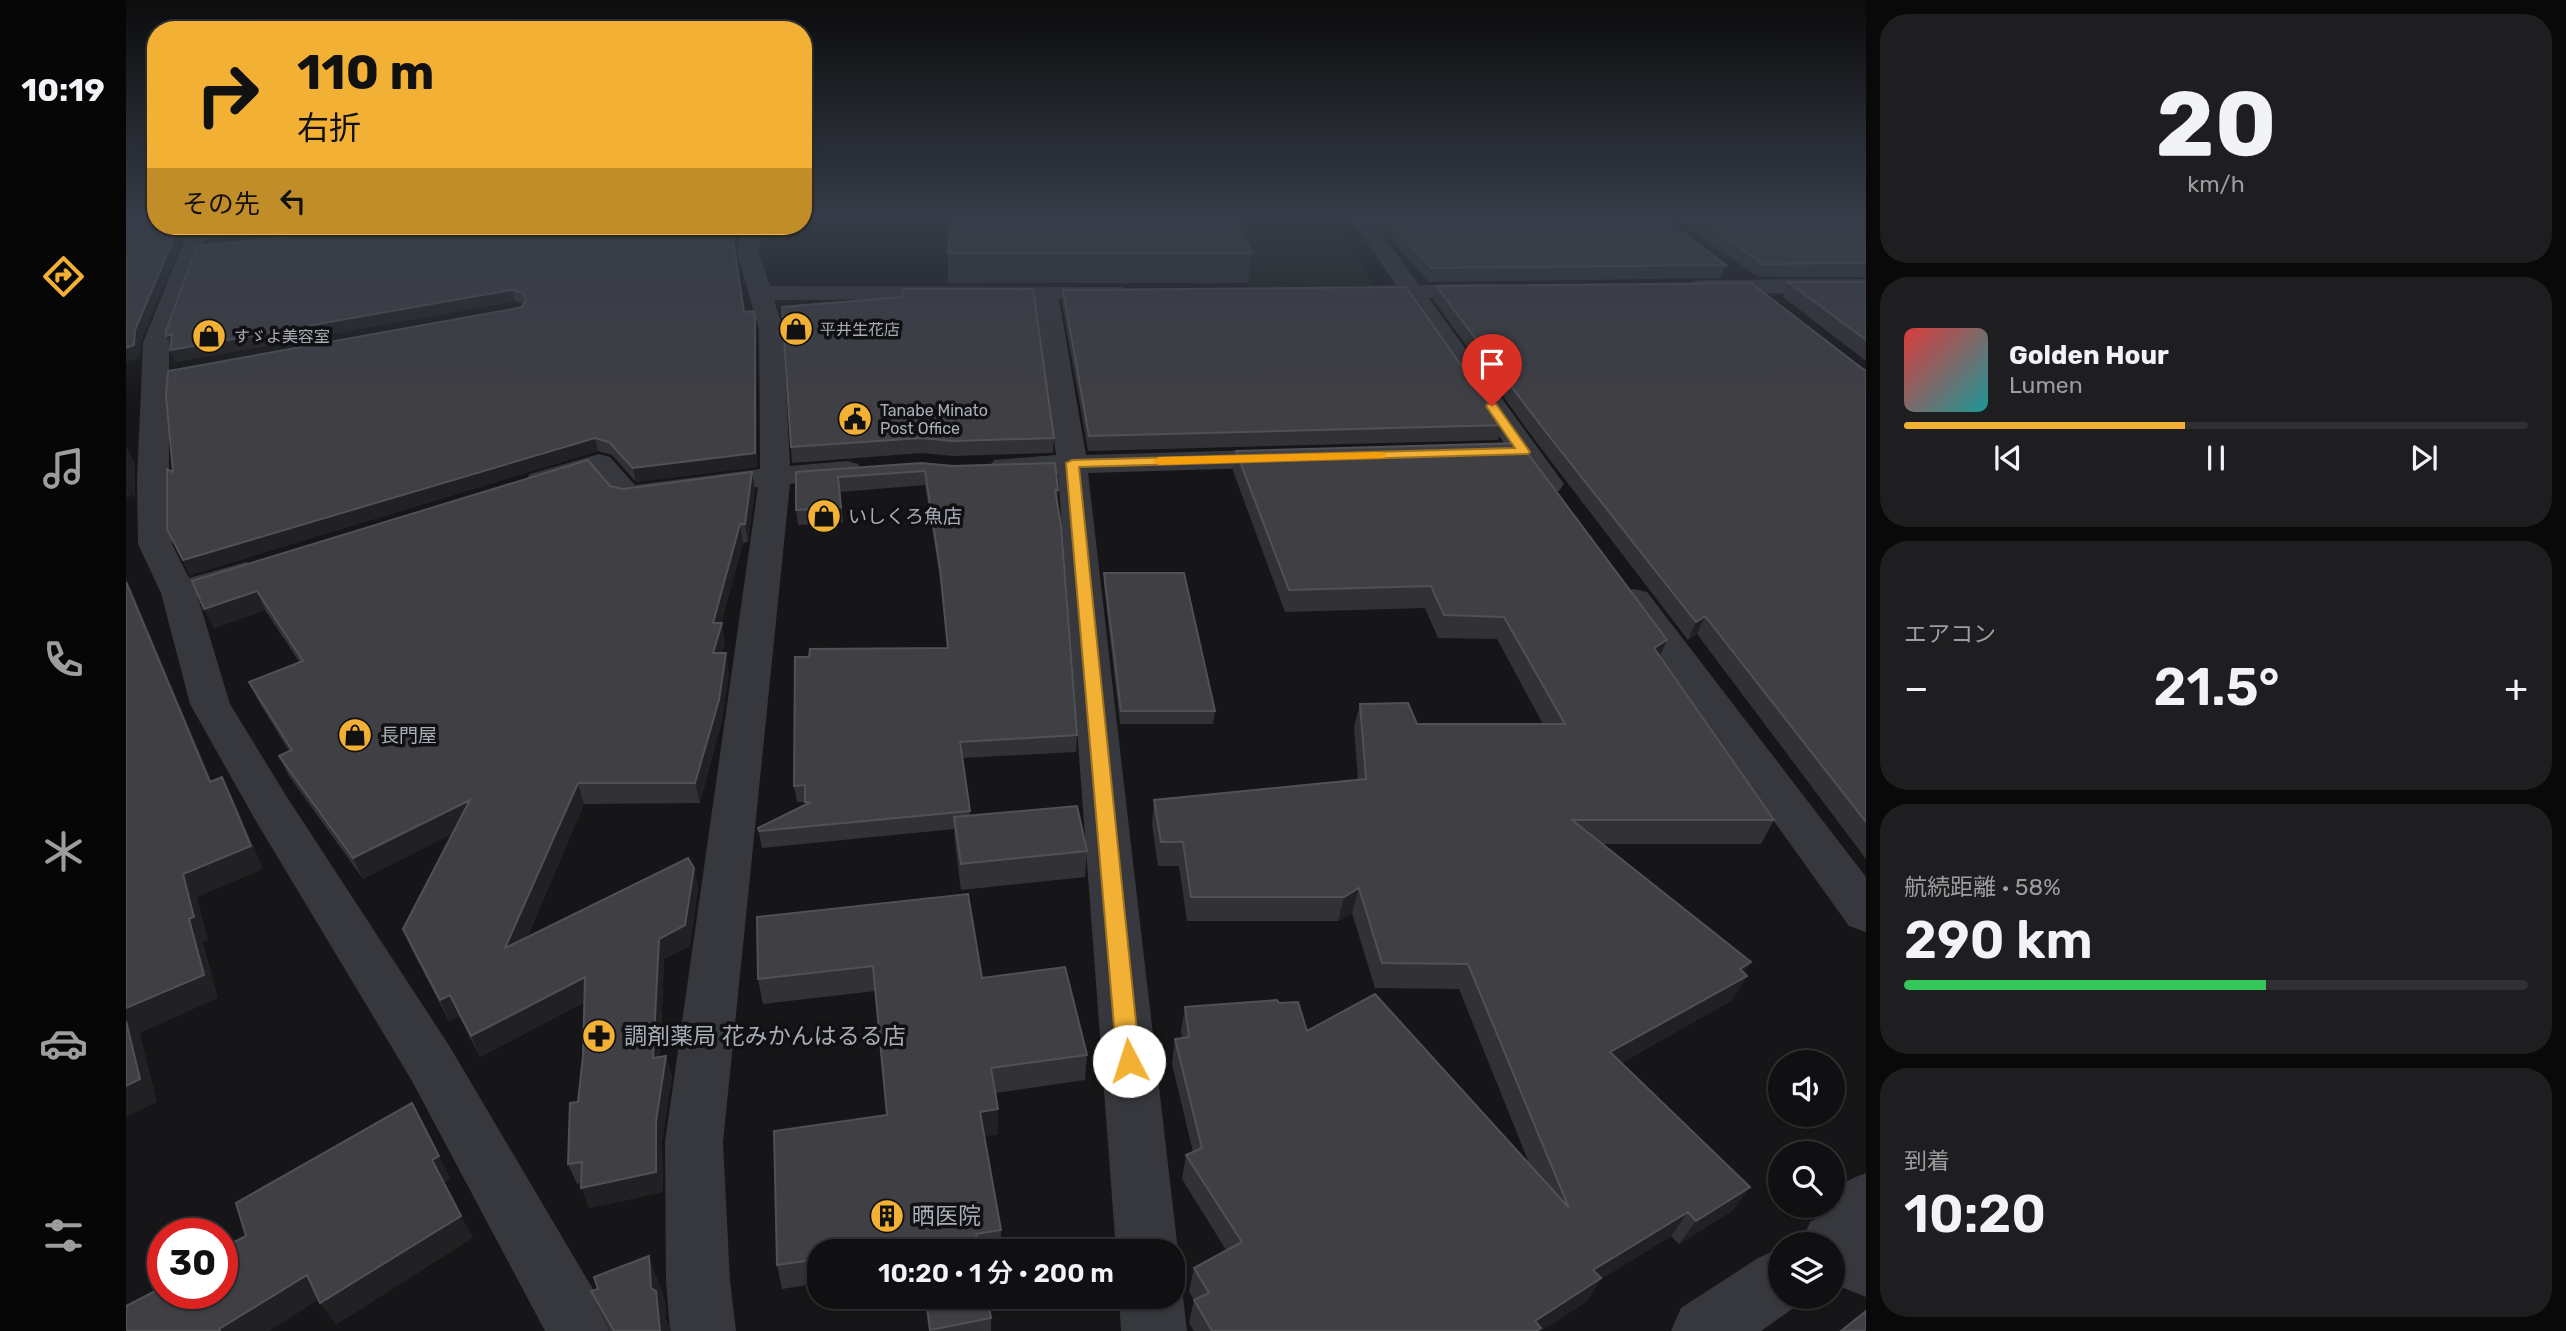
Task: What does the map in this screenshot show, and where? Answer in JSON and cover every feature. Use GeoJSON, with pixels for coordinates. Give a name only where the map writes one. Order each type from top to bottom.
{"type":"FeatureCollection","features":[{"type":"Feature","properties":{"kind":"street"},"geometry":{"type":"LineString","coordinates":[[179,278],[156,343],[170,374],[153,481],[155,544],[179,593],[210,705],[269,805],[431,1064],[581,1331]]}},
{"type":"Feature","properties":{"kind":"street"},"geometry":{"type":"LineString","coordinates":[[703,1331],[698,1281],[694,1142],[775,476],[771,329],[756,278]]}},
{"type":"Feature","properties":{"kind":"street"},"geometry":{"type":"LineString","coordinates":[[1402,278],[1510,452],[1573,517]]}},
{"type":"Feature","properties":{"kind":"street"},"geometry":{"type":"LineString","coordinates":[[1739,278],[1782,311]]}},
{"type":"Feature","properties":{"kind":"street"},"geometry":{"type":"LineString","coordinates":[[1683,287],[1866,286]]}},
{"type":"Feature","properties":{"kind":"street"},"geometry":{"type":"LineString","coordinates":[[1345,293],[1507,291]]}},
{"type":"Feature","properties":{"kind":"street"},"geometry":{"type":"LineString","coordinates":[[1046,292],[1072,463],[1146,1239]]}},
{"type":"Feature","properties":{"kind":"street"},"geometry":{"type":"LineString","coordinates":[[760,293],[1142,292]]}},
{"type":"Feature","properties":{"kind":"street"},"geometry":{"type":"LineString","coordinates":[[979,467],[1319,457]]}},
{"type":"Feature","properties":{"kind":"street"},"geometry":{"type":"LineString","coordinates":[[507,491],[599,463],[627,495],[775,476],[882,468]]}},
{"type":"Feature","properties":{"kind":"street"},"geometry":{"type":"LineString","coordinates":[[179,593],[271,564]]}},
{"type":"Feature","properties":{"kind":"street"},"geometry":{"type":"LineString","coordinates":[[1613,572],[1866,913]]}},
{"type":"Feature","properties":{"kind":"street"},"geometry":{"type":"LineString","coordinates":[[1704,1331],[1768,1288]]}},
{"type":"Feature","properties":{"kind":"street"},"geometry":{"type":"LineString","coordinates":[[1152,1309],[1154,1331]]}},
{"type":"Feature","properties":{"kind":"shaded area"},"geometry":{"type":"Polygon","coordinates":[[[1246,278],[1370,278],[1377,289],[1251,289],[1246,278]]]}},
{"type":"Feature","properties":{"kind":"building"},"geometry":{"type":"Polygon","coordinates":[[[126,278],[157,278],[135,330],[134,345],[126,348],[126,278]]]}},
{"type":"Feature","properties":{"kind":"building"},"geometry":{"type":"Polygon","coordinates":[[[185,278],[739,278],[744,312],[753,311],[755,317],[755,453],[633,468],[609,442],[595,438],[183,560],[167,529],[167,469],[173,472],[166,396],[168,371],[513,309],[522,307],[526,300],[523,293],[512,290],[170,350],[172,334],[166,336],[185,278]]]}},
{"type":"Feature","properties":{"kind":"building"},"geometry":{"type":"Polygon","coordinates":[[[1788,282],[1866,282],[1866,340],[1788,282]]]}},
{"type":"Feature","properties":{"kind":"building"},"geometry":{"type":"Polygon","coordinates":[[[1751,283],[1866,370],[1866,822],[1705,616],[1696,622],[1542,427],[1436,286],[1751,283]]]}},
{"type":"Feature","properties":{"kind":"building"},"geometry":{"type":"Polygon","coordinates":[[[1406,287],[1503,425],[1089,436],[1063,290],[1406,287]]]}},
{"type":"Feature","properties":{"kind":"building"},"geometry":{"type":"Polygon","coordinates":[[[903,289],[1033,289],[1054,438],[953,441],[921,438],[791,447],[782,307],[902,297],[903,289]]]}},
{"type":"Feature","properties":{"kind":"building"},"geometry":{"type":"Polygon","coordinates":[[[1520,443],[1667,640],[1654,648],[1774,820],[1572,820],[1751,962],[1740,969],[1747,976],[1610,1052],[1750,1187],[1696,1221],[1688,1212],[1593,1270],[1601,1278],[1535,1321],[1541,1328],[1536,1331],[1212,1331],[1194,1300],[1209,1293],[1194,1268],[1242,1242],[1186,1155],[1202,1148],[1175,1039],[1189,1037],[1185,1007],[1277,1000],[1279,1003],[1298,1002],[1307,1031],[1375,994],[1569,1208],[1468,964],[1382,963],[1359,888],[1344,897],[1191,897],[1183,842],[1161,842],[1154,800],[1366,779],[1360,704],[1408,703],[1417,724],[1565,724],[1504,617],[1444,615],[1431,586],[1289,590],[1236,451],[1520,443]]]}},
{"type":"Feature","properties":{"kind":"building"},"geometry":{"type":"Polygon","coordinates":[[[588,460],[610,486],[623,489],[752,472],[745,524],[740,524],[713,623],[722,623],[713,653],[726,653],[719,700],[695,783],[578,783],[505,948],[688,858],[694,868],[685,925],[659,939],[653,1058],[666,1056],[656,1121],[656,1172],[581,1188],[582,1162],[568,1164],[570,1103],[578,1102],[583,1056],[585,977],[471,1036],[450,995],[440,1000],[403,929],[470,800],[353,858],[279,756],[292,750],[249,682],[303,661],[257,591],[204,609],[192,581],[588,460]]]}},
{"type":"Feature","properties":{"kind":"building"},"geometry":{"type":"Polygon","coordinates":[[[921,463],[953,466],[1055,463],[1058,490],[1055,490],[1061,525],[1077,735],[960,742],[970,811],[759,831],[758,828],[811,802],[805,802],[805,785],[794,786],[795,657],[809,657],[810,649],[948,648],[940,569],[925,471],[838,477],[841,507],[796,510],[796,472],[921,463]]]}},
{"type":"Feature","properties":{"kind":"building"},"geometry":{"type":"Polygon","coordinates":[[[1104,573],[1184,573],[1215,711],[1121,711],[1104,573]]]}},
{"type":"Feature","properties":{"kind":"building"},"geometry":{"type":"Polygon","coordinates":[[[126,582],[210,782],[222,777],[251,846],[183,874],[194,917],[189,919],[204,975],[126,1008],[126,582]]]}},
{"type":"Feature","properties":{"kind":"building"},"geometry":{"type":"Polygon","coordinates":[[[1077,806],[1087,851],[961,864],[954,817],[1077,806]]]}},
{"type":"Feature","properties":{"kind":"building"},"geometry":{"type":"Polygon","coordinates":[[[968,894],[982,978],[1065,967],[1087,1055],[991,1068],[998,1109],[980,1112],[1001,1230],[976,1234],[977,1239],[807,1239],[807,1261],[777,1265],[774,1131],[887,1115],[873,966],[758,979],[757,917],[968,894]]]}},
{"type":"Feature","properties":{"kind":"building"},"geometry":{"type":"Polygon","coordinates":[[[126,1021],[140,1079],[126,1086],[126,1021]]]}},
{"type":"Feature","properties":{"kind":"building"},"geometry":{"type":"Polygon","coordinates":[[[412,1103],[439,1156],[432,1160],[461,1216],[320,1303],[307,1275],[219,1329],[220,1331],[126,1331],[126,1306],[147,1295],[147,1309],[238,1309],[238,1240],[246,1236],[236,1203],[412,1103]]]}},
{"type":"Feature","properties":{"kind":"building"},"geometry":{"type":"Polygon","coordinates":[[[649,1256],[651,1288],[656,1291],[660,1331],[614,1331],[591,1291],[598,1289],[594,1277],[649,1256]]]}},
{"type":"Feature","properties":{"kind":"building"},"geometry":{"type":"Polygon","coordinates":[[[927,1309],[989,1309],[991,1318],[930,1330],[927,1309]]]}},
{"type":"Feature","properties":{"kind":"building"},"geometry":{"type":"Polygon","coordinates":[[[1866,1311],[1866,1331],[1841,1331],[1866,1311]]]}},
{"type":"Feature","properties":{"kind":"slow traffic"},"geometry":{"type":"LineString","coordinates":[[1159,461],[1380,455]]}},
{"type":"Feature","properties":{"kind":"place","name":"平井生花店"},"geometry":{"type":"Point","coordinates":[796,329]}},
{"type":"Feature","properties":{"kind":"place","name":"すゞよ美容室"},"geometry":{"type":"Point","coordinates":[209,336]}},
{"type":"Feature","properties":{"kind":"place","name":"Tanabe Minato Post Office"},"geometry":{"type":"Point","coordinates":[855,419]}},
{"type":"Feature","properties":{"kind":"place","name":"いしくろ魚店"},"geometry":{"type":"Point","coordinates":[824,516]}},
{"type":"Feature","properties":{"kind":"place","name":"長門屋"},"geometry":{"type":"Point","coordinates":[355,735]}},
{"type":"Feature","properties":{"kind":"place","name":"調剤薬局 花みかんはるる店"},"geometry":{"type":"Point","coordinates":[599,1036]}},
{"type":"Feature","properties":{"kind":"place","name":"晒医院"},"geometry":{"type":"Point","coordinates":[887,1216]}},
{"type":"Feature","properties":{"kind":"route"},"geometry":{"type":"LineString","coordinates":[[1129,1061],[1072,463],[1524,452],[1492,406]]}}]}
